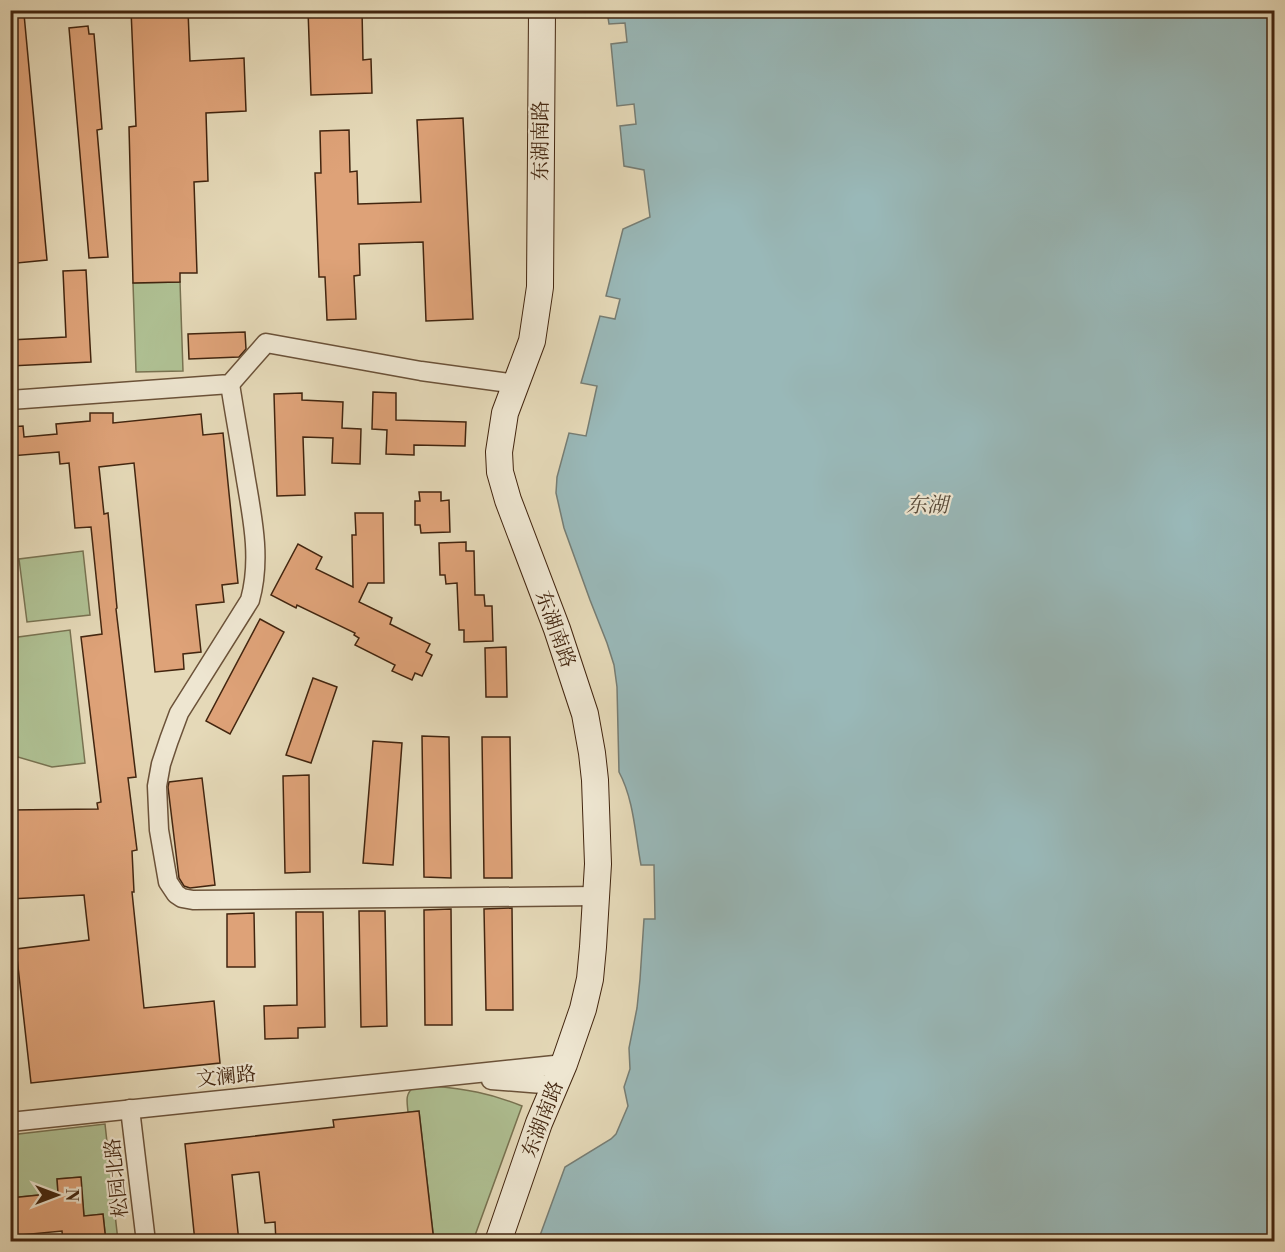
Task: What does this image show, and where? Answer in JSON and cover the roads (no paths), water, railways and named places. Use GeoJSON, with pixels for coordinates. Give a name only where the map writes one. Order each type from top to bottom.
{"type":"FeatureCollection","features":[{"type":"Feature","properties":{"kind":"street","name":"东湖南路"},"geometry":{"type":"LineString","coordinates":[[498,1242],[539,1123],[583,1009],[590,979],[597,896],[595,780],[585,714],[500,472],[499,452],[505,413],[532,341],[540,287],[542,10]]}},
{"type":"Feature","properties":{"kind":"street"},"geometry":{"type":"LineString","coordinates":[[10,400],[230,384],[266,343],[421,371],[516,384]]}},
{"type":"Feature","properties":{"kind":"street"},"geometry":{"type":"LineString","coordinates":[[230,384],[254,526],[256,560],[254,585],[250,600],[179,713],[161,764],[157,786],[159,830],[168,882],[176,894],[193,900],[597,896]]}},
{"type":"Feature","properties":{"kind":"street","name":"文澜路"},"geometry":{"type":"LineString","coordinates":[[10,1122],[447,1077],[559,1074]]}},
{"type":"Feature","properties":{"kind":"street","name":"松园北路"},"geometry":{"type":"LineString","coordinates":[[130,1109],[146,1242]]}},
{"type":"Feature","properties":{"kind":"water","name":"东湖"},"geometry":{"type":"Polygon","coordinates":[[[607,11],[1274,11],[1274,1241],[538,1241],[565,1167],[611,1139],[616,1134],[628,1106],[624,1087],[630,1069],[629,1048],[637,1008],[644,919],[655,919],[654,865],[641,865],[631,806],[619,772],[617,687],[614,665],[564,528],[556,493],[557,477],[569,433],[586,436],[597,386],[581,383],[600,316],[615,319],[620,299],[606,296],[623,229],[650,217],[644,170],[624,166],[620,126],[636,124],[634,104],[617,106],[611,44],[627,42],[625,23],[609,24],[607,11]]]}}]}
